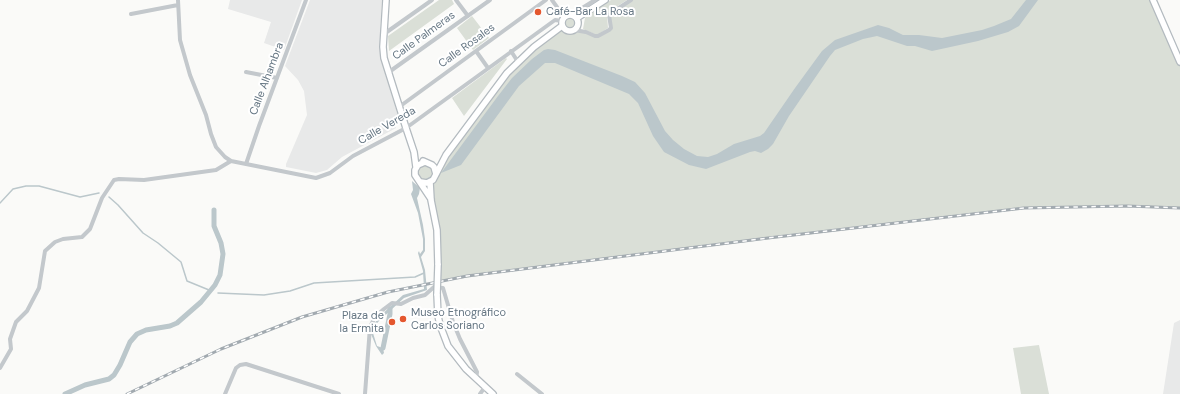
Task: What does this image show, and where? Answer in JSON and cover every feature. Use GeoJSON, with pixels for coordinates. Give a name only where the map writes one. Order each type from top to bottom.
{"type":"FeatureCollection","features":[{"type":"Feature","properties":{"kind":"main road"},"geometry":{"type":"LineString","coordinates":[[386,0],[384,58],[414,152],[416,167],[415,175],[421,182],[431,200]]}},
{"type":"Feature","properties":{"kind":"main road"},"geometry":{"type":"LineString","coordinates":[[421,182],[430,182],[435,177],[446,156],[498,85],[534,46],[563,21],[574,17],[605,0]]}},
{"type":"Feature","properties":{"kind":"main road"},"geometry":{"type":"LineString","coordinates":[[1153,0],[1180,62]]}},
{"type":"Feature","properties":{"kind":"main road"},"geometry":{"type":"LineString","coordinates":[[563,21],[567,31],[574,30],[578,24],[574,17]]}},
{"type":"Feature","properties":{"kind":"main road"},"geometry":{"type":"LineString","coordinates":[[414,152],[434,167],[436,174]]}},
{"type":"Feature","properties":{"kind":"main road"},"geometry":{"type":"LineString","coordinates":[[416,167],[421,163],[436,162],[446,156]]}},
{"type":"Feature","properties":{"kind":"main road"},"geometry":{"type":"LineString","coordinates":[[430,182],[431,200],[437,231],[438,316],[446,343],[455,357],[484,387],[493,394]]}},
{"type":"Feature","properties":{"kind":"street"},"geometry":{"type":"LineString","coordinates":[[131,14],[178,5],[178,0]]}},
{"type":"Feature","properties":{"kind":"street","name":"Calle Alhambra"},"geometry":{"type":"LineString","coordinates":[[246,164],[306,0]]}},
{"type":"Feature","properties":{"kind":"street"},"geometry":{"type":"LineString","coordinates":[[384,34],[432,0]]}},
{"type":"Feature","properties":{"kind":"street"},"geometry":{"type":"LineString","coordinates":[[456,0],[468,16]]}},
{"type":"Feature","properties":{"kind":"street","name":"Calle Palmeras"},"geometry":{"type":"LineString","coordinates":[[389,72],[490,0]]}},
{"type":"Feature","properties":{"kind":"street","name":"Calle Rosales"},"geometry":{"type":"LineString","coordinates":[[399,107],[546,0]]}},
{"type":"Feature","properties":{"kind":"street"},"geometry":{"type":"LineString","coordinates":[[552,0],[563,21]]}},
{"type":"Feature","properties":{"kind":"street"},"geometry":{"type":"LineString","coordinates":[[574,17],[595,0]]}},
{"type":"Feature","properties":{"kind":"street"},"geometry":{"type":"LineString","coordinates":[[574,30],[598,36],[611,28],[609,16],[611,13],[631,0]]}},
{"type":"Feature","properties":{"kind":"street","name":"Calle Vereda"},"geometry":{"type":"LineString","coordinates":[[178,5],[180,40],[190,75],[206,115],[216,146],[225,157],[231,161],[316,178],[330,174],[353,156],[406,128],[555,20],[563,21]]}},
{"type":"Feature","properties":{"kind":"street"},"geometry":{"type":"LineString","coordinates":[[476,51],[488,68]]}},
{"type":"Feature","properties":{"kind":"street"},"geometry":{"type":"LineString","coordinates":[[511,51],[518,62]]}},
{"type":"Feature","properties":{"kind":"street"},"geometry":{"type":"LineString","coordinates":[[246,72],[277,78]]}},
{"type":"Feature","properties":{"kind":"street"},"geometry":{"type":"LineString","coordinates":[[0,368],[11,349],[10,339],[16,322],[27,311],[39,288],[46,251],[56,242],[63,239],[82,237],[90,228],[102,198],[114,180],[144,180],[216,170],[231,161]]}},
{"type":"Feature","properties":{"kind":"street"},"geometry":{"type":"LineString","coordinates":[[365,394],[370,327],[375,317],[392,303],[401,304],[413,298],[425,295],[434,287],[443,288],[453,322],[477,372],[476,379]]}},
{"type":"Feature","properties":{"kind":"street"},"geometry":{"type":"LineString","coordinates":[[225,394],[236,368],[240,365],[246,364],[339,394]]}},
{"type":"Feature","properties":{"kind":"street"},"geometry":{"type":"LineString","coordinates":[[517,374],[542,394]]}},
{"type":"Feature","properties":{"kind":"street"},"geometry":{"type":"LineString","coordinates":[[480,394],[484,387]]}},
{"type":"Feature","properties":{"kind":"shaded area"},"geometry":{"type":"Polygon","coordinates":[[[230,0],[302,0],[284,50],[264,43],[271,22],[228,9],[230,0]]]}},
{"type":"Feature","properties":{"kind":"shaded area"},"geometry":{"type":"Polygon","coordinates":[[[310,0],[382,0],[380,56],[399,119],[394,121],[396,128],[342,157],[327,170],[316,173],[286,167],[307,115],[304,91],[298,80],[285,66],[310,0]]]}},
{"type":"Feature","properties":{"kind":"shaded area"},"geometry":{"type":"Polygon","coordinates":[[[439,0],[452,0],[454,4],[389,51],[388,36],[439,0]]]}},
{"type":"Feature","properties":{"kind":"shaded area"},"geometry":{"type":"Polygon","coordinates":[[[611,0],[627,0],[610,11],[607,15],[608,28],[597,35],[583,29],[585,18],[611,0]]]}},
{"type":"Feature","properties":{"kind":"shaded area"},"geometry":{"type":"Polygon","coordinates":[[[630,0],[1153,0],[1180,62],[1180,208],[1108,206],[1021,209],[563,264],[437,282],[438,264],[431,182],[439,166],[501,81],[524,56],[563,28],[567,31],[574,30],[595,36],[609,30],[609,15],[630,0]]]}},
{"type":"Feature","properties":{"kind":"shaded area"},"geometry":{"type":"Polygon","coordinates":[[[1026,0],[1038,0],[1019,26],[1008,32],[978,41],[932,51],[915,46],[907,46],[877,36],[863,39],[835,50],[789,116],[773,144],[768,149],[761,153],[755,151],[750,152],[706,169],[689,165],[664,152],[653,136],[638,103],[629,94],[555,63],[545,63],[519,86],[461,165],[441,173],[512,78],[544,50],[555,50],[635,82],[645,93],[665,131],[673,140],[684,149],[697,156],[708,157],[717,154],[734,144],[760,136],[764,133],[822,51],[835,40],[878,25],[889,28],[903,35],[919,35],[942,38],[982,30],[1011,19],[1026,0]]]}},
{"type":"Feature","properties":{"kind":"shaded area"},"geometry":{"type":"Polygon","coordinates":[[[472,16],[489,38],[473,50],[457,28],[472,16]]]}},
{"type":"Feature","properties":{"kind":"shaded area"},"geometry":{"type":"Polygon","coordinates":[[[567,16],[573,16],[577,20],[577,26],[573,30],[567,30],[563,26],[563,20],[567,16]]]}},
{"type":"Feature","properties":{"kind":"shaded area"},"geometry":{"type":"Polygon","coordinates":[[[506,58],[507,59],[464,116],[452,98],[506,58]]]}},
{"type":"Feature","properties":{"kind":"shaded area"},"geometry":{"type":"Polygon","coordinates":[[[428,164],[434,170],[432,179],[421,181],[416,171],[417,168],[428,164]]]}},
{"type":"Feature","properties":{"kind":"shaded area"},"geometry":{"type":"Polygon","coordinates":[[[412,181],[420,188],[417,198],[425,239],[425,251],[421,257],[425,270],[427,290],[404,298],[378,322],[373,333],[377,346],[383,348],[384,353],[382,355],[376,346],[371,334],[374,324],[379,317],[403,295],[424,289],[423,271],[418,253],[419,251],[420,254],[423,250],[423,239],[418,213],[411,194],[413,190],[412,181]]]}},
{"type":"Feature","properties":{"kind":"shaded area"},"geometry":{"type":"Polygon","coordinates":[[[1180,320],[1180,394],[1163,394],[1174,323],[1180,320]]]}},
{"type":"Feature","properties":{"kind":"shaded area"},"geometry":{"type":"Polygon","coordinates":[[[1039,345],[1049,394],[1021,394],[1013,348],[1039,345]]]}},
{"type":"Feature","properties":{"kind":"waterway"},"geometry":{"type":"LineString","coordinates":[[424,181],[431,177]]}},
{"type":"Feature","properties":{"kind":"waterway"},"geometry":{"type":"LineString","coordinates":[[0,203],[13,189],[26,186],[39,186],[80,197],[99,193]]}},
{"type":"Feature","properties":{"kind":"waterway"},"geometry":{"type":"LineString","coordinates":[[109,197],[143,233],[181,262],[187,281],[209,290]]}},
{"type":"Feature","properties":{"kind":"waterway"},"geometry":{"type":"LineString","coordinates":[[65,394],[85,385],[109,379],[114,375],[130,342],[137,334],[146,330],[170,326],[177,323],[201,302],[215,285],[220,275],[223,254],[221,243],[214,226],[214,210]]}},
{"type":"Feature","properties":{"kind":"waterway"},"geometry":{"type":"LineString","coordinates":[[218,293],[264,295],[290,291],[314,283],[415,277],[424,273]]}},
{"type":"Feature","properties":{"kind":"waterway"},"geometry":{"type":"LineString","coordinates":[[383,348],[390,309]]}},
{"type":"Feature","properties":{"kind":"railway"},"geometry":{"type":"LineString","coordinates":[[127,394],[221,349],[302,317],[388,292],[467,276],[768,238],[1024,208],[1127,206],[1180,208]]}},
{"type":"Feature","properties":{"kind":"place","name":"Café-Bar La Rosa"},"geometry":{"type":"Point","coordinates":[538,12]}},
{"type":"Feature","properties":{"kind":"place","name":"Museo Etnográfico Carlos Soriano"},"geometry":{"type":"Point","coordinates":[403,319]}},
{"type":"Feature","properties":{"kind":"place","name":"Plaza de la Ermita"},"geometry":{"type":"Point","coordinates":[392,322]}}]}
